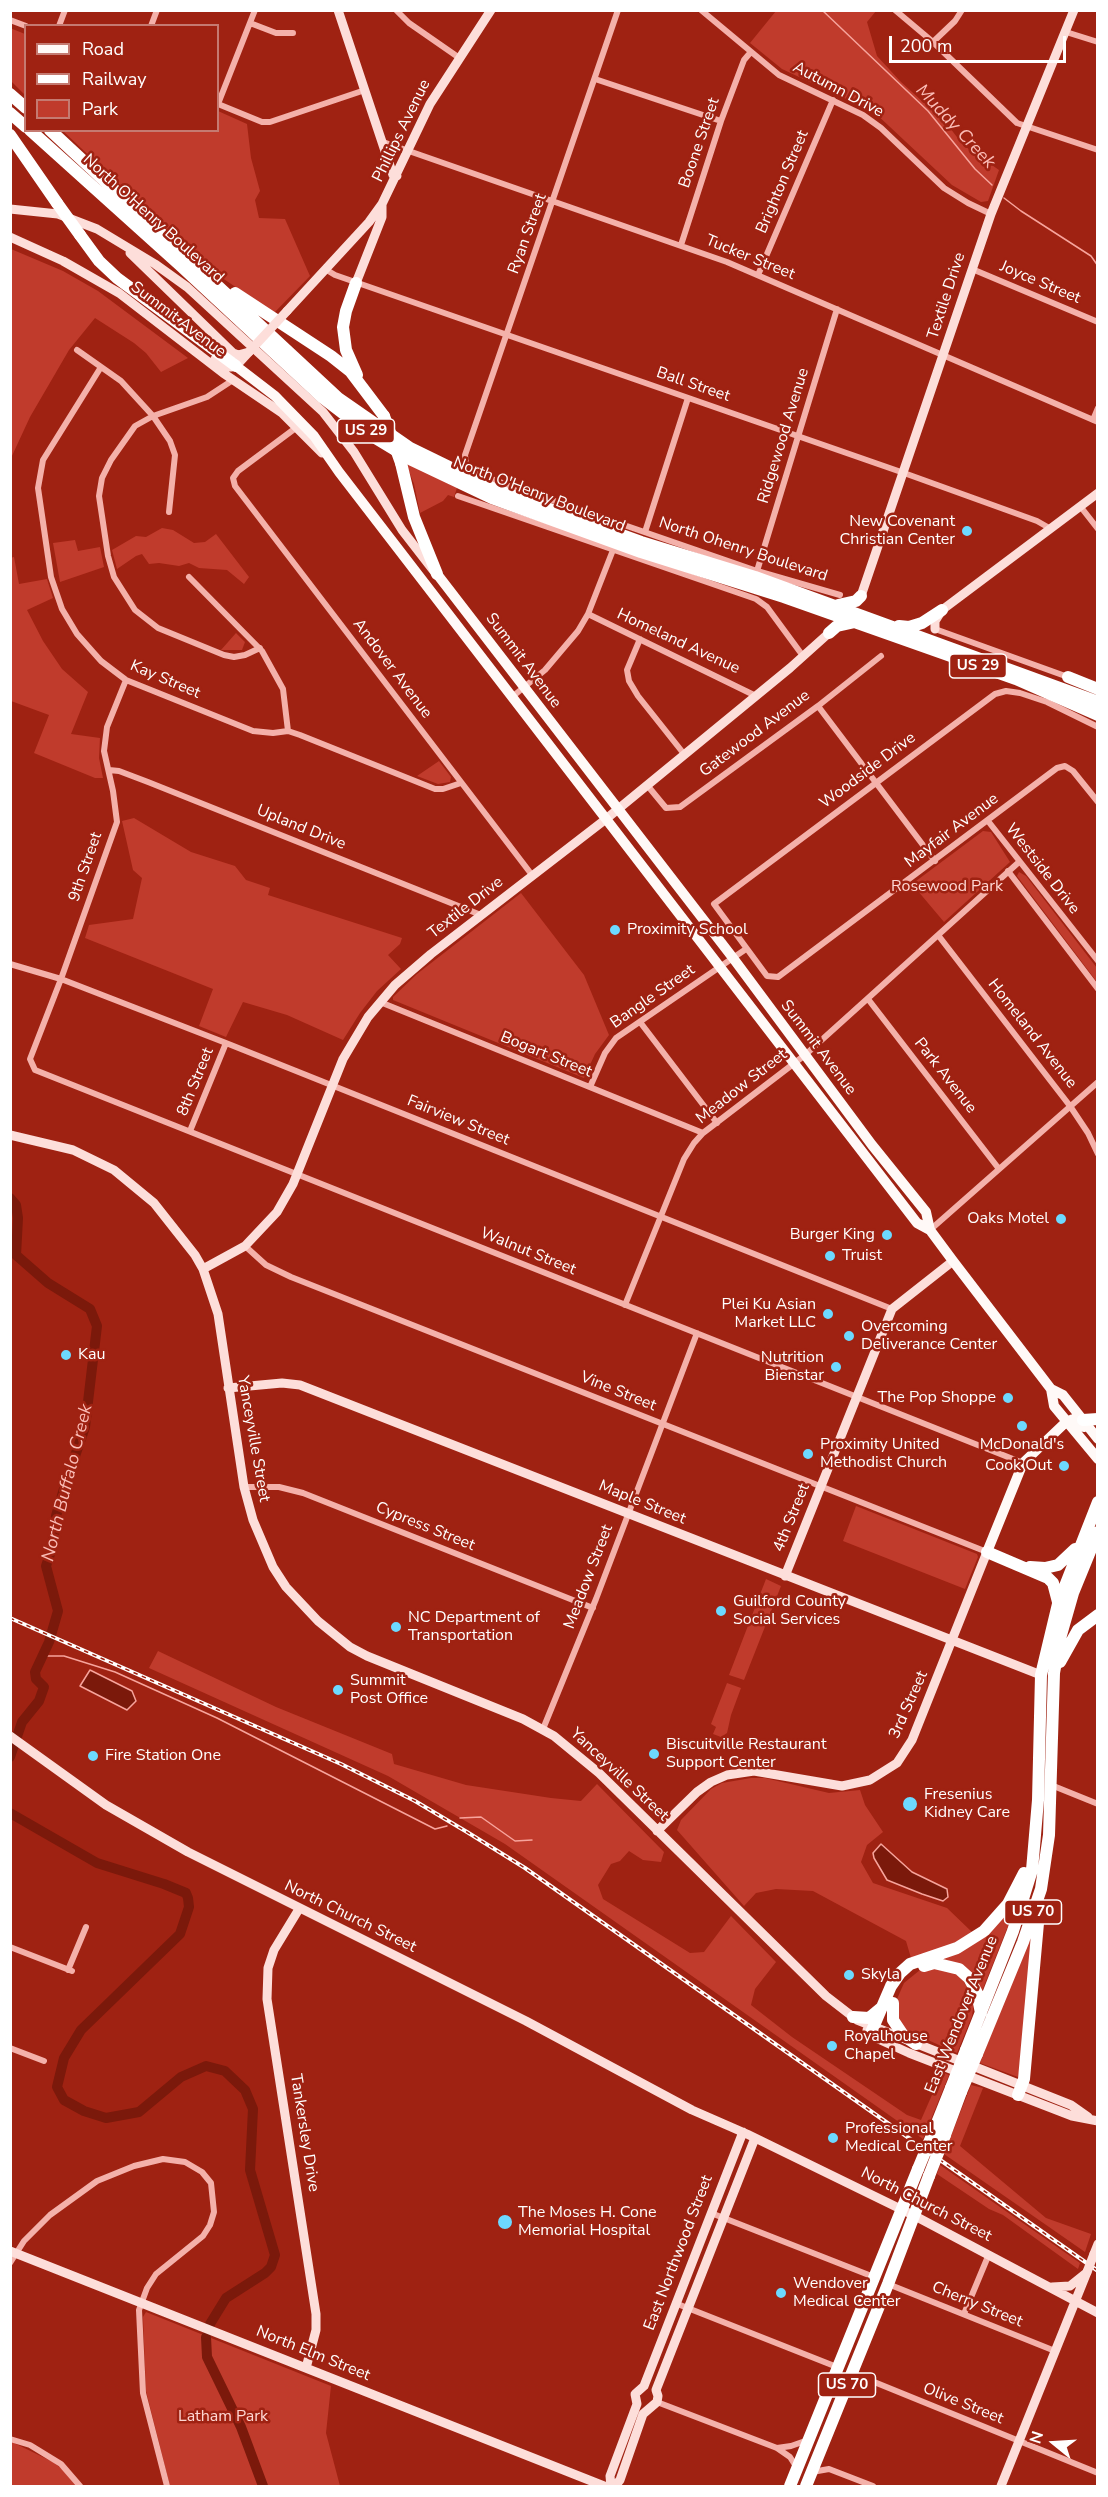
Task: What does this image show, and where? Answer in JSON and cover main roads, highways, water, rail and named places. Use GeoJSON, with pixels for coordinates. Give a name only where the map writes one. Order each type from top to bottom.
{"type":"FeatureCollection","features":[{"type":"Feature","properties":{"kind":"highway"},"geometry":{"type":"LineString","coordinates":[[10,94],[24,106]]}},
{"type":"Feature","properties":{"kind":"highway"},"geometry":{"type":"LineString","coordinates":[[10,113],[24,125]]}},
{"type":"Feature","properties":{"kind":"highway","name":"North O'Henry Boulevard"},"geometry":{"type":"LineString","coordinates":[[32,132],[174,259],[323,398],[374,437],[412,460],[492,498],[622,546],[856,622],[1016,680],[1098,715]]}},
{"type":"Feature","properties":{"kind":"highway","name":"North O'Henry Boulevard"},"geometry":{"type":"LineString","coordinates":[[52,132],[338,398],[410,448],[494,489],[641,542],[837,600],[871,619],[1098,702]]}},
{"type":"Feature","properties":{"kind":"highway"},"geometry":{"type":"LineString","coordinates":[[10,135],[99,261],[117,278],[236,366]]}},
{"type":"Feature","properties":{"kind":"highway"},"geometry":{"type":"LineString","coordinates":[[202,270],[331,356],[350,371],[363,387],[384,416],[401,463],[414,517],[437,574]]}},
{"type":"Feature","properties":{"kind":"highway"},"geometry":{"type":"LineString","coordinates":[[356,283],[344,318],[344,337],[346,350],[363,387]]}},
{"type":"Feature","properties":{"kind":"highway"},"geometry":{"type":"LineString","coordinates":[[837,600],[848,604],[861,596],[864,610],[871,619]]}},
{"type":"Feature","properties":{"kind":"highway"},"geometry":{"type":"LineString","coordinates":[[819,610],[828,618],[829,633],[837,626],[856,622]]}},
{"type":"Feature","properties":{"kind":"highway"},"geometry":{"type":"LineString","coordinates":[[890,626],[915,625],[942,610]]}},
{"type":"Feature","properties":{"kind":"highway"},"geometry":{"type":"LineString","coordinates":[[935,629],[939,638],[953,648]]}},
{"type":"Feature","properties":{"kind":"highway"},"geometry":{"type":"LineString","coordinates":[[1068,677],[1098,689]]}},
{"type":"Feature","properties":{"kind":"highway"},"geometry":{"type":"LineString","coordinates":[[1083,1420],[1098,1419]]}},
{"type":"Feature","properties":{"kind":"highway","name":"East Wendover Avenue"},"geometry":{"type":"LineString","coordinates":[[972,2052],[981,2015],[1013,1931],[1032,1870],[1041,1675],[1058,1604],[1098,1502]]}},
{"type":"Feature","properties":{"kind":"highway","name":"East Wendover Avenue"},"geometry":{"type":"LineString","coordinates":[[790,2487],[902,2209],[923,2173],[972,2052],[1023,1942],[1041,1889],[1049,1835],[1054,1673],[1061,1635],[1073,1593],[1098,1532]]}},
{"type":"Feature","properties":{"kind":"highway"},"geometry":{"type":"LineString","coordinates":[[1026,1567],[1045,1568],[1058,1565],[1069,1557],[1082,1539]]}},
{"type":"Feature","properties":{"kind":"highway"},"geometry":{"type":"LineString","coordinates":[[987,1552],[1026,1567],[1053,1583],[1058,1604]]}},
{"type":"Feature","properties":{"kind":"highway"},"geometry":{"type":"LineString","coordinates":[[1054,1673],[1078,1630],[1098,1615]]}},
{"type":"Feature","properties":{"kind":"highway"},"geometry":{"type":"LineString","coordinates":[[1041,1675],[1048,1682],[1052,1699]]}},
{"type":"Feature","properties":{"kind":"highway"},"geometry":{"type":"LineString","coordinates":[[981,2015],[977,1993],[969,1978],[959,1970],[934,1963],[921,1966],[911,1972],[903,1981],[888,2004],[870,2029],[871,2017],[888,2004],[900,1973],[910,1964],[940,1955],[971,1941],[998,1917],[1020,1884],[1035,1844]]}},
{"type":"Feature","properties":{"kind":"highway"},"geometry":{"type":"LineString","coordinates":[[1019,2091],[1024,2079],[1041,1889]]}},
{"type":"Feature","properties":{"kind":"highway"},"geometry":{"type":"LineString","coordinates":[[888,2004],[892,2020],[903,2035],[915,2044]]}},
{"type":"Feature","properties":{"kind":"highway","name":"East Wendover Avenue"},"geometry":{"type":"LineString","coordinates":[[806,2487],[915,2216],[923,2173]]}},
{"type":"Feature","properties":{"kind":"main road","name":"Summit Avenue"},"geometry":{"type":"LineString","coordinates":[[236,366],[299,419],[917,1223],[930,1230],[1051,1389],[1063,1395],[1096,1436]]}},
{"type":"Feature","properties":{"kind":"main road","name":"Summit Avenue"},"geometry":{"type":"LineString","coordinates":[[437,574],[733,958],[872,1145],[927,1212],[930,1230]]}},
{"type":"Feature","properties":{"kind":"main road"},"geometry":{"type":"LineString","coordinates":[[434,595],[446,586]]}},
{"type":"Feature","properties":{"kind":"main road","name":"Summit Avenue"},"geometry":{"type":"LineString","coordinates":[[1051,1389],[1054,1406],[1098,1459]]}},
{"type":"Feature","properties":{"kind":"main road"},"geometry":{"type":"LineString","coordinates":[[1066,1422],[1073,1419],[1096,1436]]}},
{"type":"Feature","properties":{"kind":"main road","name":"3rd Street"},"geometry":{"type":"LineString","coordinates":[[987,1552],[1023,1462],[1066,1422]]}},
{"type":"Feature","properties":{"kind":"waterway","name":"Muddy Creek"},"geometry":{"type":"LineString","coordinates":[[822,10],[928,111],[975,169],[992,185]]}},
{"type":"Feature","properties":{"kind":"waterway","name":"Muddy Creek"},"geometry":{"type":"LineString","coordinates":[[1004,198],[1091,256],[1098,266]]}},
{"type":"Feature","properties":{"kind":"waterway","name":"North Buffalo Creek"},"geometry":{"type":"LineString","coordinates":[[10,1198],[16,1205],[18,1218],[16,1255],[48,1283],[90,1309],[97,1326],[85,1427],[56,1516],[53,1545],[46,1566],[58,1611],[49,1642],[35,1672],[36,1679],[44,1687],[39,1701],[22,1722],[10,1757]]}},
{"type":"Feature","properties":{"kind":"waterway"},"geometry":{"type":"LineString","coordinates":[[42,1656],[64,1656],[115,1672],[217,1718],[435,1829],[447,1826]]}},
{"type":"Feature","properties":{"kind":"waterway","name":"North Buffalo Creek"},"geometry":{"type":"LineString","coordinates":[[10,1813],[97,1863],[164,1884],[186,1893],[188,1898],[189,1907],[180,1934],[81,2030],[64,2058],[57,2087],[64,2100],[84,2111],[106,2118],[139,2112],[181,2077],[206,2066],[225,2071],[245,2090],[253,2109],[250,2170],[275,2255],[271,2267],[265,2273],[226,2298],[210,2324]]}},
{"type":"Feature","properties":{"kind":"waterway"},"geometry":{"type":"LineString","coordinates":[[460,1818],[481,1817],[515,1841],[532,1840]]}},
{"type":"Feature","properties":{"kind":"waterway","name":"North Buffalo Creek"},"geometry":{"type":"LineString","coordinates":[[206,2337],[207,2357],[241,2427],[263,2486]]}},
{"type":"Feature","properties":{"kind":"railway"},"geometry":{"type":"LineString","coordinates":[[10,1618],[341,1764],[415,1801],[467,1832],[525,1868],[1098,2271]]}},
{"type":"Feature","properties":{"kind":"place","name":"New Covenant Christian Center"},"geometry":{"type":"Point","coordinates":[967,531]}},
{"type":"Feature","properties":{"kind":"place","name":"Proximity School"},"geometry":{"type":"Point","coordinates":[615,930]}},
{"type":"Feature","properties":{"kind":"place","name":"Oaks Motel"},"geometry":{"type":"Point","coordinates":[1061,1219]}},
{"type":"Feature","properties":{"kind":"place","name":"Burger King"},"geometry":{"type":"Point","coordinates":[887,1235]}},
{"type":"Feature","properties":{"kind":"place","name":"Truist"},"geometry":{"type":"Point","coordinates":[830,1256]}},
{"type":"Feature","properties":{"kind":"place","name":"Plei Ku Asian Market LLC"},"geometry":{"type":"Point","coordinates":[828,1314]}},
{"type":"Feature","properties":{"kind":"place","name":"Overcoming Deliverance Center"},"geometry":{"type":"Point","coordinates":[849,1336]}},
{"type":"Feature","properties":{"kind":"place","name":"Kau"},"geometry":{"type":"Point","coordinates":[66,1355]}},
{"type":"Feature","properties":{"kind":"place","name":"Nutrition Bienstar"},"geometry":{"type":"Point","coordinates":[836,1367]}},
{"type":"Feature","properties":{"kind":"place","name":"The Pop Shoppe"},"geometry":{"type":"Point","coordinates":[1008,1398]}},
{"type":"Feature","properties":{"kind":"place","name":"McDonald's"},"geometry":{"type":"Point","coordinates":[1022,1426]}},
{"type":"Feature","properties":{"kind":"place","name":"Proximity United Methodist Church"},"geometry":{"type":"Point","coordinates":[808,1454]}},
{"type":"Feature","properties":{"kind":"place","name":"Cook Out"},"geometry":{"type":"Point","coordinates":[1064,1466]}},
{"type":"Feature","properties":{"kind":"place","name":"Guilford County Social Services"},"geometry":{"type":"Point","coordinates":[721,1611]}},
{"type":"Feature","properties":{"kind":"place","name":"NC Department of Transportation"},"geometry":{"type":"Point","coordinates":[396,1627]}},
{"type":"Feature","properties":{"kind":"place","name":"Summit Post Office"},"geometry":{"type":"Point","coordinates":[338,1690]}},
{"type":"Feature","properties":{"kind":"place","name":"Biscuitville Restaurant Support Center"},"geometry":{"type":"Point","coordinates":[654,1754]}},
{"type":"Feature","properties":{"kind":"place","name":"Fire Station One"},"geometry":{"type":"Point","coordinates":[93,1756]}},
{"type":"Feature","properties":{"kind":"place","name":"Fresenius Kidney Care"},"geometry":{"type":"Point","coordinates":[910,1804]}},
{"type":"Feature","properties":{"kind":"place","name":"Skyla"},"geometry":{"type":"Point","coordinates":[849,1975]}},
{"type":"Feature","properties":{"kind":"place","name":"Royalhouse Chapel"},"geometry":{"type":"Point","coordinates":[832,2046]}},
{"type":"Feature","properties":{"kind":"place","name":"Professional Medical Center"},"geometry":{"type":"Point","coordinates":[833,2138]}},
{"type":"Feature","properties":{"kind":"place","name":"The Moses H. Cone Memorial Hospital"},"geometry":{"type":"Point","coordinates":[505,2222]}},
{"type":"Feature","properties":{"kind":"place","name":"Wendover Medical Center"},"geometry":{"type":"Point","coordinates":[781,2293]}},
{"type":"Feature","properties":{"kind":"park label","name":"Rosewood Park"},"geometry":{"type":"Point","coordinates":[947,887]}},
{"type":"Feature","properties":{"kind":"park label","name":"Latham Park"},"geometry":{"type":"Point","coordinates":[223,2417]}}]}
